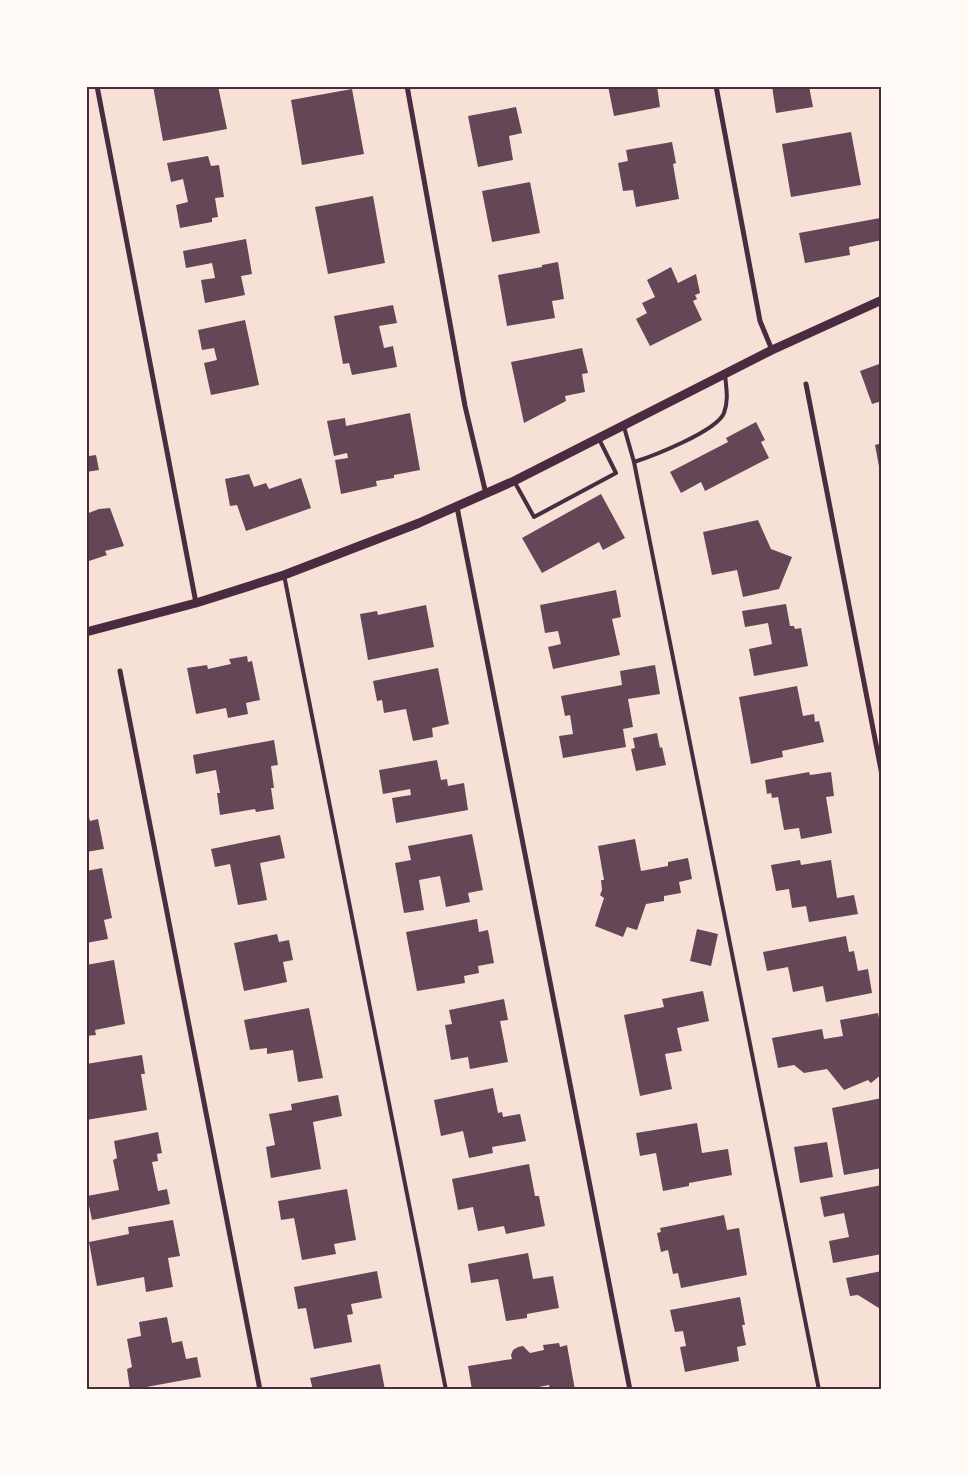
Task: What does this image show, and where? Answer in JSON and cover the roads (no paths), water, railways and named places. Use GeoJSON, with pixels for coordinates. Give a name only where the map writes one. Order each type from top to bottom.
{"type":"FeatureCollection","features":[{"type":"Feature","properties":{"kind":"street"},"geometry":{"type":"LineString","coordinates":[[97,86],[196,602]]}},
{"type":"Feature","properties":{"kind":"street"},"geometry":{"type":"LineString","coordinates":[[407,86],[465,406],[486,494]]}},
{"type":"Feature","properties":{"kind":"street"},"geometry":{"type":"LineString","coordinates":[[716,86],[760,321],[772,350]]}},
{"type":"Feature","properties":{"kind":"street"},"geometry":{"type":"LineString","coordinates":[[86,632],[196,602],[284,575],[365,545],[457,507],[599,439],[772,350],[882,300]]}},
{"type":"Feature","properties":{"kind":"street"},"geometry":{"type":"LineString","coordinates":[[806,384],[882,775]]}},
{"type":"Feature","properties":{"kind":"street"},"geometry":{"type":"LineString","coordinates":[[457,507],[630,1390]]}},
{"type":"Feature","properties":{"kind":"street"},"geometry":{"type":"LineString","coordinates":[[120,671],[260,1390]]}},
{"type":"Feature","properties":{"kind":"lane"},"geometry":{"type":"LineString","coordinates":[[634,462],[656,455],[710,428],[724,414],[727,397],[725,374]]}},
{"type":"Feature","properties":{"kind":"lane"},"geometry":{"type":"LineString","coordinates":[[624,426],[634,462],[819,1390]]}},
{"type":"Feature","properties":{"kind":"lane"},"geometry":{"type":"LineString","coordinates":[[514,481],[534,517],[616,473],[599,439]]}},
{"type":"Feature","properties":{"kind":"lane"},"geometry":{"type":"LineString","coordinates":[[284,575],[446,1390]]}}]}
